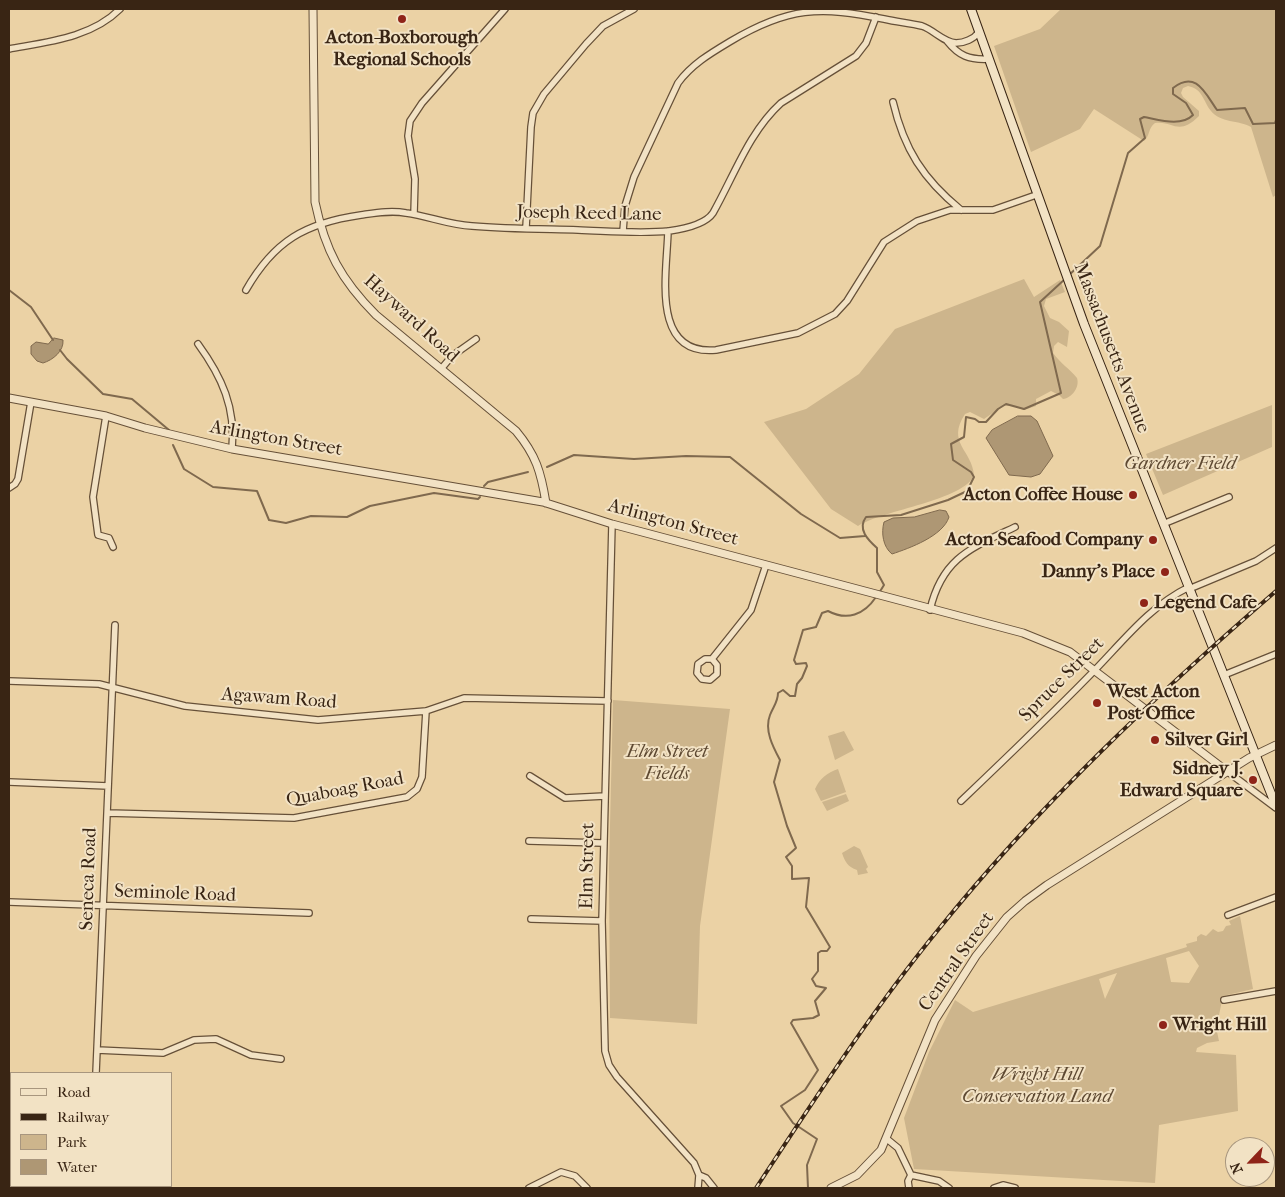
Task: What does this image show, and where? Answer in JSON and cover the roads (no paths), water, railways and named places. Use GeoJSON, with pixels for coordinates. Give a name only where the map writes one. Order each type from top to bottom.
{"type":"FeatureCollection","features":[{"type":"Feature","properties":{"kind":"main road","name":"Massachusetts Avenue"},"geometry":{"type":"LineString","coordinates":[[971,9],[1068,283],[1276,807]]}},
{"type":"Feature","properties":{"kind":"street"},"geometry":{"type":"LineString","coordinates":[[9,49],[77,35],[92,29],[120,9]]}},
{"type":"Feature","properties":{"kind":"street","name":"Hayward Road"},"geometry":{"type":"LineString","coordinates":[[313,9],[315,202],[320,224],[336,266],[356,295],[383,322],[507,423],[532,451],[541,476],[546,503]]}},
{"type":"Feature","properties":{"kind":"street"},"geometry":{"type":"LineString","coordinates":[[414,214],[415,179],[408,136],[410,121],[422,103],[505,9]]}},
{"type":"Feature","properties":{"kind":"street"},"geometry":{"type":"LineString","coordinates":[[526,228],[530,126],[536,107],[544,94],[603,26],[634,9]]}},
{"type":"Feature","properties":{"kind":"street"},"geometry":{"type":"LineString","coordinates":[[623,231],[625,206],[634,177],[671,95],[688,70],[716,50],[760,26],[797,12],[822,9],[921,26],[938,34],[958,54],[966,58],[989,59]]}},
{"type":"Feature","properties":{"kind":"street","name":"Joseph Reed Lane"},"geometry":{"type":"LineString","coordinates":[[246,290],[268,257],[278,246],[320,224],[348,216],[396,212],[414,214],[447,224],[623,231],[668,231],[709,219],[746,148],[772,111],[781,102],[856,56],[866,43],[876,17]]}},
{"type":"Feature","properties":{"kind":"street"},"geometry":{"type":"LineString","coordinates":[[947,41],[956,43],[970,40],[979,32]]}},
{"type":"Feature","properties":{"kind":"street"},"geometry":{"type":"LineString","coordinates":[[893,102],[901,135],[915,163],[961,210]]}},
{"type":"Feature","properties":{"kind":"street"},"geometry":{"type":"LineString","coordinates":[[668,231],[666,290],[668,320],[683,344],[704,351],[780,338],[798,333],[828,317],[847,301],[884,242],[898,232],[927,217],[950,210],[993,210],[1036,195]]}},
{"type":"Feature","properties":{"kind":"street"},"geometry":{"type":"LineString","coordinates":[[442,369],[452,356],[476,339]]}},
{"type":"Feature","properties":{"kind":"street"},"geometry":{"type":"LineString","coordinates":[[198,344],[218,376],[228,398],[233,421],[232,449]]}},
{"type":"Feature","properties":{"kind":"street","name":"Arlington Street"},"geometry":{"type":"LineString","coordinates":[[9,398],[106,416],[179,437],[232,449],[546,503],[612,524],[1037,638],[1070,652],[1276,807]]}},
{"type":"Feature","properties":{"kind":"street"},"geometry":{"type":"LineString","coordinates":[[9,488],[18,479],[31,402]]}},
{"type":"Feature","properties":{"kind":"street"},"geometry":{"type":"LineString","coordinates":[[106,416],[93,505],[98,535],[109,538],[113,547]]}},
{"type":"Feature","properties":{"kind":"street"},"geometry":{"type":"LineString","coordinates":[[1163,524],[1229,497]]}},
{"type":"Feature","properties":{"kind":"street","name":"Elm Street"},"geometry":{"type":"LineString","coordinates":[[612,524],[602,921],[604,1038],[608,1061],[617,1078],[688,1157],[699,1175],[706,1178],[714,1188]]}},
{"type":"Feature","properties":{"kind":"street"},"geometry":{"type":"LineString","coordinates":[[930,610],[938,584],[954,561],[1015,527]]}},
{"type":"Feature","properties":{"kind":"street","name":"Spruce Street"},"geometry":{"type":"LineString","coordinates":[[962,801],[1150,613],[1189,588],[1256,560],[1276,548]]}},
{"type":"Feature","properties":{"kind":"street"},"geometry":{"type":"LineString","coordinates":[[712,660],[751,610],[766,565]]}},
{"type":"Feature","properties":{"kind":"street","name":"Seneca Road"},"geometry":{"type":"LineString","coordinates":[[96,1072],[115,625]]}},
{"type":"Feature","properties":{"kind":"street"},"geometry":{"type":"LineString","coordinates":[[1224,675],[1276,654]]}},
{"type":"Feature","properties":{"kind":"street","name":"Agawam Road"},"geometry":{"type":"LineString","coordinates":[[9,681],[74,682],[112,687],[185,706],[309,720],[426,711],[464,698],[608,701]]}},
{"type":"Feature","properties":{"kind":"street","name":"Quaboag Road"},"geometry":{"type":"LineString","coordinates":[[107,813],[294,818],[408,797],[417,789],[422,778],[426,711]]}},
{"type":"Feature","properties":{"kind":"street","name":"Central Street"},"geometry":{"type":"LineString","coordinates":[[831,1188],[846,1182],[863,1171],[876,1157],[888,1139],[935,1020],[976,956],[1007,917],[1043,888],[1256,754],[1276,745]]}},
{"type":"Feature","properties":{"kind":"street"},"geometry":{"type":"LineString","coordinates":[[530,776],[565,798],[605,796]]}},
{"type":"Feature","properties":{"kind":"street"},"geometry":{"type":"LineString","coordinates":[[9,782],[108,786]]}},
{"type":"Feature","properties":{"kind":"street"},"geometry":{"type":"LineString","coordinates":[[529,841],[604,843]]}},
{"type":"Feature","properties":{"kind":"street"},"geometry":{"type":"LineString","coordinates":[[1228,915],[1276,897]]}},
{"type":"Feature","properties":{"kind":"street","name":"Seminole Road"},"geometry":{"type":"LineString","coordinates":[[9,902],[309,914]]}},
{"type":"Feature","properties":{"kind":"street"},"geometry":{"type":"LineString","coordinates":[[531,919],[602,921]]}},
{"type":"Feature","properties":{"kind":"street"},"geometry":{"type":"LineString","coordinates":[[1224,1000],[1276,991]]}},
{"type":"Feature","properties":{"kind":"street"},"geometry":{"type":"LineString","coordinates":[[97,1050],[164,1053],[194,1040],[216,1039],[251,1055],[281,1059]]}},
{"type":"Feature","properties":{"kind":"street"},"geometry":{"type":"LineString","coordinates":[[888,1139],[898,1148],[911,1175]]}},
{"type":"Feature","properties":{"kind":"street"},"geometry":{"type":"LineString","coordinates":[[529,1188],[561,1172],[575,1176],[587,1188]]}},
{"type":"Feature","properties":{"kind":"street"},"geometry":{"type":"LineString","coordinates":[[698,1188],[699,1175]]}},
{"type":"Feature","properties":{"kind":"street"},"geometry":{"type":"LineString","coordinates":[[909,1188],[908,1181],[911,1175]]}},
{"type":"Feature","properties":{"kind":"street"},"geometry":{"type":"LineString","coordinates":[[911,1175],[938,1181],[948,1188]]}},
{"type":"Feature","properties":{"kind":"street"},"geometry":{"type":"LineString","coordinates":[[994,1188],[1003,1185],[1015,1188]]}},
{"type":"Feature","properties":{"kind":"water"},"geometry":{"type":"Polygon","coordinates":[[[54,338],[63,340],[60,351],[47,362],[37,361],[31,354],[31,346],[36,342],[48,344],[54,338]]]}},
{"type":"Feature","properties":{"kind":"water"},"geometry":{"type":"Polygon","coordinates":[[[1018,416],[1031,416],[1037,421],[1053,456],[1040,474],[1031,477],[1009,475],[986,438],[992,430],[1018,416]]]}},
{"type":"Feature","properties":{"kind":"water"},"geometry":{"type":"Polygon","coordinates":[[[940,510],[946,511],[949,517],[946,524],[940,530],[908,548],[892,554],[889,551],[883,540],[884,522],[893,518],[914,517],[940,510]]]}},
{"type":"Feature","properties":{"kind":"waterway"},"geometry":{"type":"LineString","coordinates":[[1068,276],[1100,246],[1128,153],[1145,138],[1140,119],[1144,117],[1176,122],[1188,119],[1193,115],[1186,103],[1173,94],[1173,88],[1188,81],[1199,86],[1217,110],[1245,108],[1253,124],[1275,123],[1276,120]]}},
{"type":"Feature","properties":{"kind":"waterway"},"geometry":{"type":"LineString","coordinates":[[879,593],[884,585],[877,572],[877,548],[867,538],[863,530],[866,517],[901,515],[948,500],[967,491],[974,477],[971,472],[953,460],[951,444],[964,437],[966,417],[979,422],[986,422],[998,409],[1006,404],[1024,409],[1061,393],[1040,302],[1065,279]]}},
{"type":"Feature","properties":{"kind":"waterway"},"geometry":{"type":"LineString","coordinates":[[9,290],[31,307],[53,340]]}},
{"type":"Feature","properties":{"kind":"waterway"},"geometry":{"type":"LineString","coordinates":[[60,350],[103,394],[132,399],[169,430]]}},
{"type":"Feature","properties":{"kind":"waterway"},"geometry":{"type":"LineString","coordinates":[[173,445],[184,469],[213,487],[257,491],[269,520],[286,523],[311,516],[347,517],[370,506],[434,493],[478,499],[480,497]]}},
{"type":"Feature","properties":{"kind":"waterway"},"geometry":{"type":"LineString","coordinates":[[547,467],[574,455],[634,459],[686,456],[730,457],[801,514],[840,538],[865,536]]}},
{"type":"Feature","properties":{"kind":"waterway"},"geometry":{"type":"LineString","coordinates":[[484,486],[488,482],[528,472]]}},
{"type":"Feature","properties":{"kind":"waterway"},"geometry":{"type":"LineString","coordinates":[[808,1188],[807,1165],[817,1139],[793,1123],[781,1106],[805,1090],[818,1070],[791,1023],[793,1020],[813,1018],[819,1015],[815,1001],[826,988],[816,986],[812,979],[818,971],[818,953],[827,951],[830,947],[806,907],[809,878],[792,879],[792,866],[786,857],[796,848],[787,826],[774,782],[780,760],[770,738],[768,721],[778,693],[783,690],[790,696],[795,696],[797,684],[807,666],[806,663],[796,664],[794,660],[803,630],[816,627],[822,613],[828,611],[842,616],[855,614],[866,608],[876,597]]}},
{"type":"Feature","properties":{"kind":"railway"},"geometry":{"type":"LineString","coordinates":[[756,1188],[866,1024],[913,961],[976,884],[1057,796],[1143,711],[1276,591]]}},
{"type":"Feature","properties":{"kind":"place","name":"Acton-Boxborough Regional Schools"},"geometry":{"type":"Point","coordinates":[402,19]}},
{"type":"Feature","properties":{"kind":"place","name":"Acton Coffee House"},"geometry":{"type":"Point","coordinates":[1133,495]}},
{"type":"Feature","properties":{"kind":"place","name":"Acton Seafood Company"},"geometry":{"type":"Point","coordinates":[1153,540]}},
{"type":"Feature","properties":{"kind":"place","name":"Danny's Place"},"geometry":{"type":"Point","coordinates":[1165,572]}},
{"type":"Feature","properties":{"kind":"place","name":"Legend Cafe"},"geometry":{"type":"Point","coordinates":[1144,603]}},
{"type":"Feature","properties":{"kind":"place","name":"West Acton Post Office"},"geometry":{"type":"Point","coordinates":[1097,703]}},
{"type":"Feature","properties":{"kind":"place","name":"Silver Girl"},"geometry":{"type":"Point","coordinates":[1155,740]}},
{"type":"Feature","properties":{"kind":"place","name":"Sidney J. Edward Square"},"geometry":{"type":"Point","coordinates":[1253,780]}},
{"type":"Feature","properties":{"kind":"place","name":"Wright Hill"},"geometry":{"type":"Point","coordinates":[1163,1025]}},
{"type":"Feature","properties":{"kind":"park label","name":"Gardner Field"},"geometry":{"type":"Point","coordinates":[1180,464]}},
{"type":"Feature","properties":{"kind":"park label","name":"Elm Street Fields"},"geometry":{"type":"Point","coordinates":[667,763]}},
{"type":"Feature","properties":{"kind":"park label","name":"Wright Hill Conservation Land"},"geometry":{"type":"Point","coordinates":[1037,1086]}}]}
